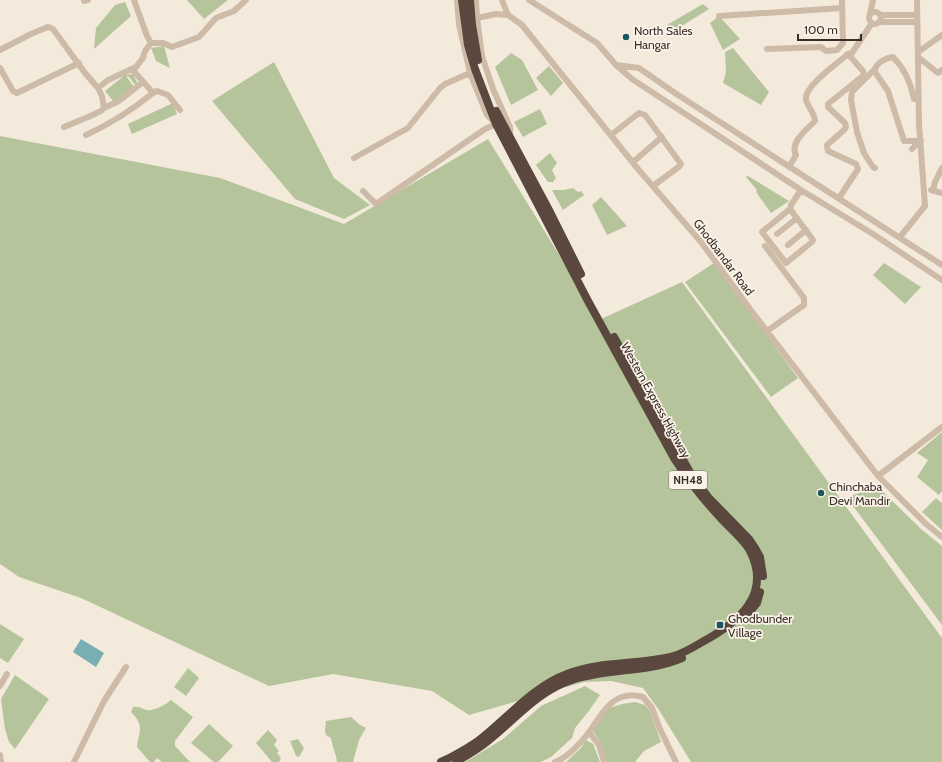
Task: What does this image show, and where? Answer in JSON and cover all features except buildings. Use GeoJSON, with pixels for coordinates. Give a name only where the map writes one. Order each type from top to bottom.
{"type":"FeatureCollection","features":[{"type":"Feature","properties":{"kind":"highway","name":"Western Express Highway"},"geometry":{"type":"LineString","coordinates":[[456,762],[484,744],[526,708],[553,688],[572,680],[591,675],[670,664],[706,646],[742,621],[750,613],[757,603],[763,578],[760,557],[749,539],[708,497],[691,474],[676,449],[597,307],[550,212],[496,124],[468,46],[462,0]]}},
{"type":"Feature","properties":{"kind":"highway","name":"Western Express Highway"},"geometry":{"type":"LineString","coordinates":[[441,762],[459,753],[478,740],[529,697],[553,680],[578,670],[672,657],[710,638],[742,614],[752,600],[758,580],[755,562],[749,549],[704,501],[689,482],[674,458],[588,301],[515,155],[509,138],[487,90],[476,54],[470,0]]}},
{"type":"Feature","properties":{"kind":"street"},"geometry":{"type":"LineString","coordinates":[[134,0],[151,43]]}},
{"type":"Feature","properties":{"kind":"street"},"geometry":{"type":"LineString","coordinates":[[151,43],[163,43],[172,47],[199,37],[216,18],[234,11],[246,0]]}},
{"type":"Feature","properties":{"kind":"street"},"geometry":{"type":"LineString","coordinates":[[363,191],[376,204],[485,129],[496,124],[487,115],[470,72],[459,24],[457,0]]}},
{"type":"Feature","properties":{"kind":"street"},"geometry":{"type":"LineString","coordinates":[[476,0],[482,56],[493,89],[510,128],[509,138]]}},
{"type":"Feature","properties":{"kind":"street"},"geometry":{"type":"LineString","coordinates":[[477,18],[496,14],[508,15],[502,0]]}},
{"type":"Feature","properties":{"kind":"street"},"geometry":{"type":"LineString","coordinates":[[529,0],[597,44],[616,65],[632,79],[801,190],[874,234],[942,280]]}},
{"type":"Feature","properties":{"kind":"street"},"geometry":{"type":"LineString","coordinates":[[767,49],[821,47],[826,51],[837,50],[843,43],[842,0]]}},
{"type":"Feature","properties":{"kind":"street"},"geometry":{"type":"LineString","coordinates":[[872,23],[869,20],[873,0]]}},
{"type":"Feature","properties":{"kind":"street"},"geometry":{"type":"LineString","coordinates":[[900,237],[924,206],[924,188],[918,141],[919,99],[916,22],[917,0]]}},
{"type":"Feature","properties":{"kind":"street"},"geometry":{"type":"LineString","coordinates":[[719,16],[842,8]]}},
{"type":"Feature","properties":{"kind":"street"},"geometry":{"type":"LineString","coordinates":[[870,14],[875,12],[880,14],[917,15]]}},
{"type":"Feature","properties":{"kind":"street"},"geometry":{"type":"LineString","coordinates":[[879,22],[881,18],[880,14]]}},
{"type":"Feature","properties":{"kind":"street","name":"Ghodbandar Road"},"geometry":{"type":"LineString","coordinates":[[508,15],[522,25],[632,162],[701,242],[878,476],[926,524],[942,537]]}},
{"type":"Feature","properties":{"kind":"street"},"geometry":{"type":"LineString","coordinates":[[872,23],[916,22]]}},
{"type":"Feature","properties":{"kind":"street"},"geometry":{"type":"LineString","coordinates":[[789,167],[796,155],[794,152],[794,144],[815,121],[815,117],[806,99],[807,92],[812,85],[848,54],[852,53],[872,23]]}},
{"type":"Feature","properties":{"kind":"street"},"geometry":{"type":"LineString","coordinates":[[0,50],[48,27],[53,29],[98,88],[102,96],[104,108]]}},
{"type":"Feature","properties":{"kind":"street"},"geometry":{"type":"LineString","coordinates":[[918,55],[942,35]]}},
{"type":"Feature","properties":{"kind":"street"},"geometry":{"type":"LineString","coordinates":[[98,88],[108,80],[132,69],[139,64],[145,51],[151,43]]}},
{"type":"Feature","properties":{"kind":"street"},"geometry":{"type":"LineString","coordinates":[[839,198],[858,169],[858,166],[828,150],[827,145],[846,127],[845,124],[828,107],[828,104],[864,74],[848,54]]}},
{"type":"Feature","properties":{"kind":"street"},"geometry":{"type":"LineString","coordinates":[[918,55],[938,73],[942,70]]}},
{"type":"Feature","properties":{"kind":"street"},"geometry":{"type":"LineString","coordinates":[[875,168],[864,153],[857,132],[851,100],[852,92],[876,65],[893,57],[905,74],[912,88],[914,99],[919,99]]}},
{"type":"Feature","properties":{"kind":"street"},"geometry":{"type":"LineString","coordinates":[[0,68],[13,91],[17,93],[78,63]]}},
{"type":"Feature","properties":{"kind":"street"},"geometry":{"type":"LineString","coordinates":[[616,65],[639,68],[678,95],[942,265]]}},
{"type":"Feature","properties":{"kind":"street"},"geometry":{"type":"LineString","coordinates":[[132,69],[153,93]]}},
{"type":"Feature","properties":{"kind":"street"},"geometry":{"type":"LineString","coordinates":[[874,69],[888,91],[904,141],[918,141]]}},
{"type":"Feature","properties":{"kind":"street"},"geometry":{"type":"LineString","coordinates":[[354,158],[403,132],[412,124],[440,88],[470,72]]}},
{"type":"Feature","properties":{"kind":"street"},"geometry":{"type":"LineString","coordinates":[[64,127],[119,102],[143,82]]}},
{"type":"Feature","properties":{"kind":"street"},"geometry":{"type":"LineString","coordinates":[[86,135],[115,121],[157,91],[165,93],[180,110]]}},
{"type":"Feature","properties":{"kind":"street"},"geometry":{"type":"LineString","coordinates":[[611,135],[639,114],[645,115],[681,164],[653,186]]}},
{"type":"Feature","properties":{"kind":"street"},"geometry":{"type":"LineString","coordinates":[[632,162],[662,137]]}},
{"type":"Feature","properties":{"kind":"street"},"geometry":{"type":"LineString","coordinates":[[912,149],[918,141]]}},
{"type":"Feature","properties":{"kind":"street"},"geometry":{"type":"LineString","coordinates":[[933,190],[942,168]]}},
{"type":"Feature","properties":{"kind":"street"},"geometry":{"type":"LineString","coordinates":[[924,188],[942,192]]}},
{"type":"Feature","properties":{"kind":"street"},"geometry":{"type":"LineString","coordinates":[[790,209],[813,240],[787,262],[784,262],[762,232],[790,209],[801,190]]}},
{"type":"Feature","properties":{"kind":"street"},"geometry":{"type":"LineString","coordinates":[[777,234],[797,218]]}},
{"type":"Feature","properties":{"kind":"street"},"geometry":{"type":"LineString","coordinates":[[788,245],[806,230]]}},
{"type":"Feature","properties":{"kind":"street"},"geometry":{"type":"LineString","coordinates":[[765,246],[804,298],[804,305],[767,331]]}},
{"type":"Feature","properties":{"kind":"street"},"geometry":{"type":"LineString","coordinates":[[878,476],[942,427]]}},
{"type":"Feature","properties":{"kind":"street"},"geometry":{"type":"LineString","coordinates":[[74,762],[104,701],[126,667]]}},
{"type":"Feature","properties":{"kind":"street"},"geometry":{"type":"LineString","coordinates":[[0,686],[7,674]]}},
{"type":"Feature","properties":{"kind":"street"},"geometry":{"type":"LineString","coordinates":[[554,762],[577,746],[600,714],[614,700],[629,695],[643,697],[652,708],[660,729],[676,762]]}},
{"type":"Feature","properties":{"kind":"street"},"geometry":{"type":"LineString","coordinates":[[588,732],[599,745],[604,762]]}},
{"type":"Feature","properties":{"kind":"street"},"geometry":{"type":"LineString","coordinates":[[0,756],[1,762]]}},
{"type":"Feature","properties":{"kind":"green space"},"geometry":{"type":"Polygon","coordinates":[[[187,0],[228,0],[204,19],[187,0]]]}},
{"type":"Feature","properties":{"kind":"green space"},"geometry":{"type":"Polygon","coordinates":[[[125,2],[131,16],[94,49],[96,28],[115,5],[125,2]]]}},
{"type":"Feature","properties":{"kind":"green space"},"geometry":{"type":"Polygon","coordinates":[[[703,4],[709,9],[677,29],[667,25],[703,4]]]}},
{"type":"Feature","properties":{"kind":"green space"},"geometry":{"type":"Polygon","coordinates":[[[719,16],[740,39],[723,50],[710,23],[719,16]]]}},
{"type":"Feature","properties":{"kind":"green space"},"geometry":{"type":"Polygon","coordinates":[[[164,46],[170,68],[156,61],[151,48],[164,46]]]}},
{"type":"Feature","properties":{"kind":"green space"},"geometry":{"type":"Polygon","coordinates":[[[733,48],[769,92],[761,105],[723,83],[726,72],[725,52],[733,48]]]}},
{"type":"Feature","properties":{"kind":"green space"},"geometry":{"type":"Polygon","coordinates":[[[511,53],[522,60],[538,90],[511,105],[495,67],[511,53]]]}},
{"type":"Feature","properties":{"kind":"green space"},"geometry":{"type":"Polygon","coordinates":[[[274,62],[334,178],[370,205],[344,219],[295,199],[212,101],[274,62]]]}},
{"type":"Feature","properties":{"kind":"green space"},"geometry":{"type":"Polygon","coordinates":[[[549,66],[563,83],[551,96],[536,78],[549,66]]]}},
{"type":"Feature","properties":{"kind":"green space"},"geometry":{"type":"Polygon","coordinates":[[[133,74],[138,84],[136,86],[129,77],[126,76],[134,87],[114,102],[105,91],[125,75],[133,74]]]}},
{"type":"Feature","properties":{"kind":"green space"},"geometry":{"type":"Polygon","coordinates":[[[173,103],[177,114],[132,134],[128,124],[173,103]]]}},
{"type":"Feature","properties":{"kind":"green space"},"geometry":{"type":"Polygon","coordinates":[[[540,109],[547,124],[523,137],[514,122],[540,109]]]}},
{"type":"Feature","properties":{"kind":"green space"},"geometry":{"type":"Polygon","coordinates":[[[0,136],[220,178],[344,224],[488,139],[599,320],[682,282],[942,638],[942,762],[691,762],[659,710],[643,688],[611,681],[584,682],[469,715],[432,691],[333,674],[269,686],[81,598],[19,577],[0,564],[0,136]]]}},
{"type":"Feature","properties":{"kind":"green space"},"geometry":{"type":"Polygon","coordinates":[[[550,153],[557,163],[552,170],[556,178],[553,182],[548,182],[536,165],[550,153]]]}},
{"type":"Feature","properties":{"kind":"green space"},"geometry":{"type":"Polygon","coordinates":[[[748,176],[789,201],[771,213],[756,192],[757,190],[746,177],[748,176]]]}},
{"type":"Feature","properties":{"kind":"green space"},"geometry":{"type":"Polygon","coordinates":[[[573,188],[578,192],[581,191],[584,195],[563,210],[552,190],[573,188]]]}},
{"type":"Feature","properties":{"kind":"green space"},"geometry":{"type":"Polygon","coordinates":[[[601,197],[627,226],[607,235],[592,205],[601,197]]]}},
{"type":"Feature","properties":{"kind":"green space"},"geometry":{"type":"Polygon","coordinates":[[[714,263],[798,378],[771,397],[685,282],[714,263]]]}},
{"type":"Feature","properties":{"kind":"green space"},"geometry":{"type":"Polygon","coordinates":[[[884,263],[921,287],[905,304],[873,275],[884,263]]]}},
{"type":"Feature","properties":{"kind":"green space"},"geometry":{"type":"Polygon","coordinates":[[[942,432],[942,491],[939,495],[917,477],[928,460],[917,453],[942,432]]]}},
{"type":"Feature","properties":{"kind":"green space"},"geometry":{"type":"Polygon","coordinates":[[[876,485],[921,529],[942,546],[942,625],[847,498],[876,485]]]}},
{"type":"Feature","properties":{"kind":"green space"},"geometry":{"type":"Polygon","coordinates":[[[936,498],[942,503],[942,530],[922,512],[936,498]]]}},
{"type":"Feature","properties":{"kind":"green space"},"geometry":{"type":"Polygon","coordinates":[[[0,624],[24,639],[8,663],[0,658],[0,624]]]}},
{"type":"Feature","properties":{"kind":"green space"},"geometry":{"type":"Polygon","coordinates":[[[188,668],[199,678],[186,696],[174,687],[188,668]]]}},
{"type":"Feature","properties":{"kind":"green space"},"geometry":{"type":"Polygon","coordinates":[[[15,675],[49,699],[15,749],[9,742],[5,729],[1,699],[15,675]]]}},
{"type":"Feature","properties":{"kind":"green space"},"geometry":{"type":"Polygon","coordinates":[[[585,686],[600,695],[575,728],[572,738],[551,757],[541,762],[465,762],[503,739],[541,706],[585,686]]]}},
{"type":"Feature","properties":{"kind":"green space"},"geometry":{"type":"Polygon","coordinates":[[[171,700],[193,717],[175,741],[175,746],[190,762],[162,762],[157,758],[154,762],[150,762],[137,747],[140,725],[131,712],[133,707],[152,710],[171,700]]]}},
{"type":"Feature","properties":{"kind":"green space"},"geometry":{"type":"Polygon","coordinates":[[[635,702],[645,705],[650,711],[661,742],[644,751],[635,762],[607,762],[599,740],[593,731],[609,708],[635,702]]]}},
{"type":"Feature","properties":{"kind":"green space"},"geometry":{"type":"Polygon","coordinates":[[[351,717],[366,728],[359,740],[353,762],[337,762],[331,738],[326,735],[326,721],[351,717]]]}},
{"type":"Feature","properties":{"kind":"green space"},"geometry":{"type":"Polygon","coordinates":[[[209,724],[233,746],[218,762],[214,762],[191,743],[209,724]]]}},
{"type":"Feature","properties":{"kind":"green space"},"geometry":{"type":"Polygon","coordinates":[[[268,730],[277,740],[274,745],[279,751],[277,753],[281,758],[279,762],[272,762],[256,743],[268,730]]]}},
{"type":"Feature","properties":{"kind":"green space"},"geometry":{"type":"Polygon","coordinates":[[[298,739],[304,748],[299,757],[296,756],[290,741],[298,739]]]}},
{"type":"Feature","properties":{"kind":"green space"},"geometry":{"type":"Polygon","coordinates":[[[586,740],[593,744],[600,762],[566,762],[581,748],[586,740]]]}},
{"type":"Feature","properties":{"kind":"water"},"geometry":{"type":"Polygon","coordinates":[[[81,639],[104,653],[96,667],[73,652],[81,639]]]}},
{"type":"Feature","properties":{"kind":"place","name":"North Sales Hangar"},"geometry":{"type":"Point","coordinates":[626,37]}},
{"type":"Feature","properties":{"kind":"place","name":"Chinchaba Devi Mandir"},"geometry":{"type":"Point","coordinates":[821,493]}},
{"type":"Feature","properties":{"kind":"place","name":"Ghodbunder Village"},"geometry":{"type":"Point","coordinates":[720,625]}}]}
